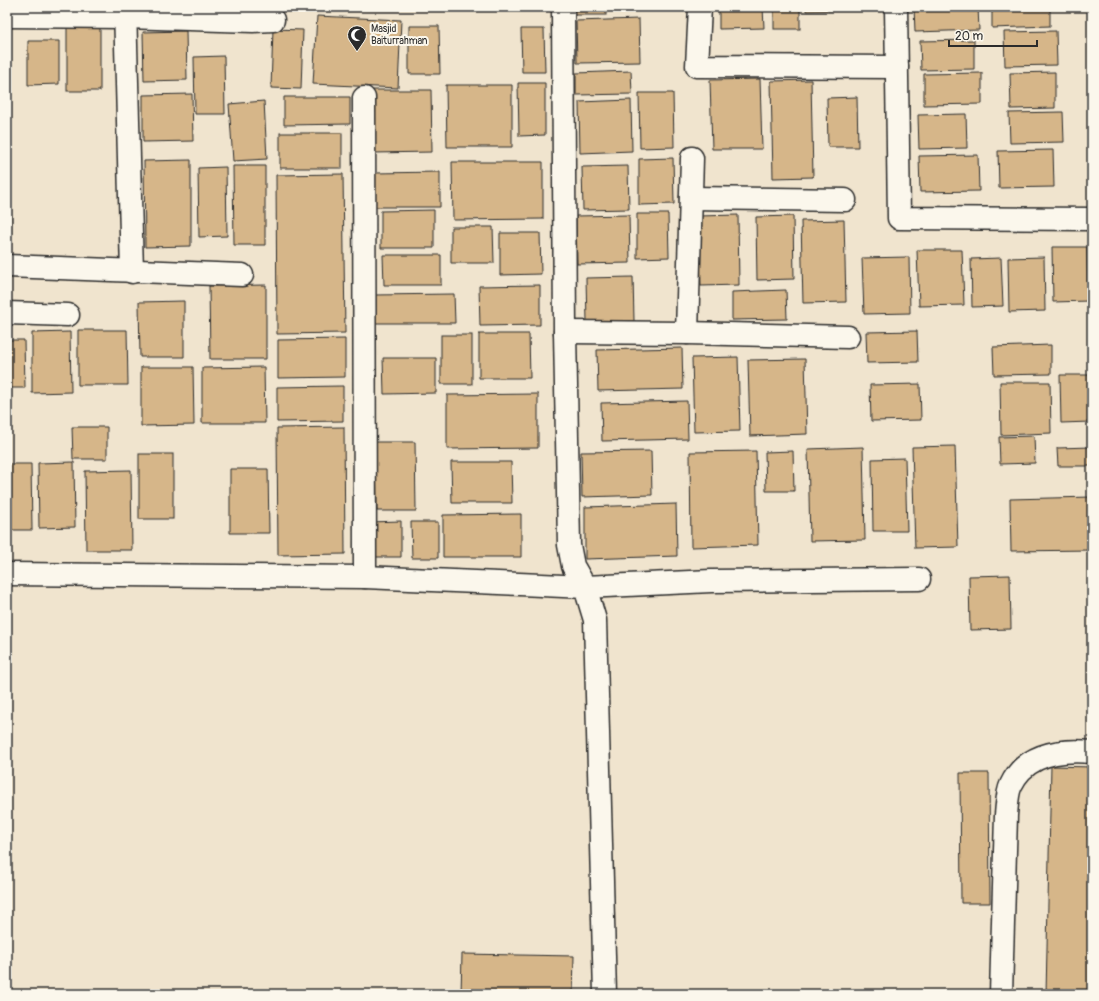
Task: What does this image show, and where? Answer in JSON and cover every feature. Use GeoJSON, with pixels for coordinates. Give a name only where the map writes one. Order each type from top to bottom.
{"type":"FeatureCollection","features":[{"type":"Feature","properties":{"kind":"street"},"geometry":{"type":"LineString","coordinates":[[563,7],[565,332],[569,544],[573,566],[585,587],[595,620],[606,994]]}},
{"type":"Feature","properties":{"kind":"street"},"geometry":{"type":"LineString","coordinates":[[700,7],[697,66],[897,67]]}},
{"type":"Feature","properties":{"kind":"street"},"geometry":{"type":"LineString","coordinates":[[896,7],[899,218],[1092,218]]}},
{"type":"Feature","properties":{"kind":"street"},"geometry":{"type":"LineString","coordinates":[[7,16],[125,12],[253,21],[273,20]]}},
{"type":"Feature","properties":{"kind":"street"},"geometry":{"type":"LineString","coordinates":[[125,12],[132,272]]}},
{"type":"Feature","properties":{"kind":"street"},"geometry":{"type":"LineString","coordinates":[[364,98],[365,577]]}},
{"type":"Feature","properties":{"kind":"street"},"geometry":{"type":"LineString","coordinates":[[687,333],[692,158]]}},
{"type":"Feature","properties":{"kind":"street"},"geometry":{"type":"LineString","coordinates":[[691,198],[845,200]]}},
{"type":"Feature","properties":{"kind":"street"},"geometry":{"type":"LineString","coordinates":[[7,266],[132,272],[242,275]]}},
{"type":"Feature","properties":{"kind":"street"},"geometry":{"type":"LineString","coordinates":[[7,313],[68,315]]}},
{"type":"Feature","properties":{"kind":"street"},"geometry":{"type":"LineString","coordinates":[[565,332],[848,337]]}},
{"type":"Feature","properties":{"kind":"street"},"geometry":{"type":"LineString","coordinates":[[7,574],[365,577],[585,587],[711,581],[918,579]]}},
{"type":"Feature","properties":{"kind":"street"},"geometry":{"type":"LineString","coordinates":[[1002,994],[1006,815],[1011,786],[1019,771],[1038,757],[1071,750],[1092,752]]}},
{"type":"Feature","properties":{"kind":"building"},"geometry":{"type":"Polygon","coordinates":[[[202,7],[268,7],[268,9],[202,10],[202,7]]]}},
{"type":"Feature","properties":{"kind":"building"},"geometry":{"type":"Polygon","coordinates":[[[570,7],[606,7],[606,15],[570,15],[570,7]]]}},
{"type":"Feature","properties":{"kind":"building"},"geometry":{"type":"Polygon","coordinates":[[[719,7],[763,7],[764,28],[719,29],[719,7]]]}},
{"type":"Feature","properties":{"kind":"building"},"geometry":{"type":"Polygon","coordinates":[[[774,7],[800,7],[800,29],[774,29],[774,7]]]}},
{"type":"Feature","properties":{"kind":"building"},"geometry":{"type":"Polygon","coordinates":[[[806,7],[858,7],[858,10],[806,11],[806,7]]]}},
{"type":"Feature","properties":{"kind":"building"},"geometry":{"type":"Polygon","coordinates":[[[914,7],[978,7],[979,30],[915,32],[914,7]]]}},
{"type":"Feature","properties":{"kind":"building"},"geometry":{"type":"Polygon","coordinates":[[[992,7],[1050,7],[1050,26],[992,28],[992,7]]]}},
{"type":"Feature","properties":{"kind":"building","name":"Masjid Baiturrahman"},"geometry":{"type":"Polygon","coordinates":[[[317,16],[401,20],[398,88],[313,84],[317,16]]]}},
{"type":"Feature","properties":{"kind":"building"},"geometry":{"type":"Polygon","coordinates":[[[639,19],[640,62],[577,63],[576,21],[639,19]]]}},
{"type":"Feature","properties":{"kind":"building"},"geometry":{"type":"Polygon","coordinates":[[[409,26],[439,26],[440,74],[409,74],[409,26]]]}},
{"type":"Feature","properties":{"kind":"building"},"geometry":{"type":"Polygon","coordinates":[[[67,28],[100,28],[100,91],[67,91],[67,28]]]}},
{"type":"Feature","properties":{"kind":"building"},"geometry":{"type":"Polygon","coordinates":[[[273,29],[303,30],[301,89],[271,88],[273,29]]]}},
{"type":"Feature","properties":{"kind":"building"},"geometry":{"type":"Polygon","coordinates":[[[521,29],[544,29],[545,72],[522,72],[521,29]]]}},
{"type":"Feature","properties":{"kind":"building"},"geometry":{"type":"Polygon","coordinates":[[[186,31],[187,80],[144,81],[143,32],[186,31]]]}},
{"type":"Feature","properties":{"kind":"building"},"geometry":{"type":"Polygon","coordinates":[[[1056,31],[1057,65],[1005,66],[1004,32],[1056,31]]]}},
{"type":"Feature","properties":{"kind":"building"},"geometry":{"type":"Polygon","coordinates":[[[974,40],[974,69],[921,70],[920,41],[974,40]]]}},
{"type":"Feature","properties":{"kind":"building"},"geometry":{"type":"Polygon","coordinates":[[[28,41],[59,41],[59,84],[28,85],[28,41]]]}},
{"type":"Feature","properties":{"kind":"building"},"geometry":{"type":"Polygon","coordinates":[[[224,56],[225,114],[195,114],[194,57],[224,56]]]}},
{"type":"Feature","properties":{"kind":"building"},"geometry":{"type":"Polygon","coordinates":[[[631,71],[632,94],[576,95],[576,73],[631,71]]]}},
{"type":"Feature","properties":{"kind":"building"},"geometry":{"type":"Polygon","coordinates":[[[1055,72],[1055,108],[1011,109],[1010,73],[1055,72]]]}},
{"type":"Feature","properties":{"kind":"building"},"geometry":{"type":"Polygon","coordinates":[[[982,73],[982,104],[924,105],[924,74],[982,73]]]}},
{"type":"Feature","properties":{"kind":"building"},"geometry":{"type":"Polygon","coordinates":[[[760,79],[762,149],[712,149],[710,80],[760,79]]]}},
{"type":"Feature","properties":{"kind":"building"},"geometry":{"type":"Polygon","coordinates":[[[811,80],[813,177],[773,178],[771,81],[811,80]]]}},
{"type":"Feature","properties":{"kind":"building"},"geometry":{"type":"Polygon","coordinates":[[[518,83],[545,83],[545,135],[519,136],[518,83]]]}},
{"type":"Feature","properties":{"kind":"building"},"geometry":{"type":"Polygon","coordinates":[[[446,85],[512,85],[512,147],[447,147],[446,85]]]}},
{"type":"Feature","properties":{"kind":"building"},"geometry":{"type":"Polygon","coordinates":[[[373,90],[431,90],[432,152],[373,153],[373,90]]]}},
{"type":"Feature","properties":{"kind":"building"},"geometry":{"type":"Polygon","coordinates":[[[639,93],[673,93],[674,147],[640,148],[639,93]]]}},
{"type":"Feature","properties":{"kind":"building"},"geometry":{"type":"Polygon","coordinates":[[[192,94],[193,141],[143,142],[143,95],[192,94]]]}},
{"type":"Feature","properties":{"kind":"building"},"geometry":{"type":"Polygon","coordinates":[[[284,97],[350,97],[350,124],[284,125],[284,97]]]}},
{"type":"Feature","properties":{"kind":"building"},"geometry":{"type":"Polygon","coordinates":[[[857,97],[858,147],[828,147],[827,98],[857,97]]]}},
{"type":"Feature","properties":{"kind":"building"},"geometry":{"type":"Polygon","coordinates":[[[631,100],[632,151],[580,153],[579,102],[631,100]]]}},
{"type":"Feature","properties":{"kind":"building"},"geometry":{"type":"Polygon","coordinates":[[[264,101],[267,159],[233,161],[229,104],[264,101]]]}},
{"type":"Feature","properties":{"kind":"building"},"geometry":{"type":"Polygon","coordinates":[[[1063,112],[1064,142],[1010,143],[1009,113],[1063,112]]]}},
{"type":"Feature","properties":{"kind":"building"},"geometry":{"type":"Polygon","coordinates":[[[966,114],[967,148],[919,149],[918,115],[966,114]]]}},
{"type":"Feature","properties":{"kind":"building"},"geometry":{"type":"Polygon","coordinates":[[[280,133],[342,133],[342,168],[280,168],[280,133]]]}},
{"type":"Feature","properties":{"kind":"building"},"geometry":{"type":"Polygon","coordinates":[[[1053,150],[1054,187],[999,188],[998,151],[1053,150]]]}},
{"type":"Feature","properties":{"kind":"building"},"geometry":{"type":"Polygon","coordinates":[[[978,155],[979,191],[920,192],[919,156],[978,155]]]}},
{"type":"Feature","properties":{"kind":"building"},"geometry":{"type":"Polygon","coordinates":[[[673,158],[674,204],[639,205],[639,159],[673,158]]]}},
{"type":"Feature","properties":{"kind":"building"},"geometry":{"type":"Polygon","coordinates":[[[191,160],[191,246],[145,247],[144,161],[191,160]]]}},
{"type":"Feature","properties":{"kind":"building"},"geometry":{"type":"Polygon","coordinates":[[[452,162],[543,162],[543,219],[453,220],[452,162]]]}},
{"type":"Feature","properties":{"kind":"building"},"geometry":{"type":"Polygon","coordinates":[[[233,166],[265,166],[265,245],[234,245],[233,166]]]}},
{"type":"Feature","properties":{"kind":"building"},"geometry":{"type":"Polygon","coordinates":[[[628,166],[629,209],[583,210],[582,167],[628,166]]]}},
{"type":"Feature","properties":{"kind":"building"},"geometry":{"type":"Polygon","coordinates":[[[226,167],[227,236],[199,237],[198,168],[226,167]]]}},
{"type":"Feature","properties":{"kind":"building"},"geometry":{"type":"Polygon","coordinates":[[[440,172],[440,207],[375,207],[375,173],[440,172]]]}},
{"type":"Feature","properties":{"kind":"building"},"geometry":{"type":"Polygon","coordinates":[[[343,174],[345,333],[277,334],[276,175],[343,174]]]}},
{"type":"Feature","properties":{"kind":"building"},"geometry":{"type":"Polygon","coordinates":[[[7,195],[10,195],[11,244],[7,244],[7,195]]]}},
{"type":"Feature","properties":{"kind":"building"},"geometry":{"type":"Polygon","coordinates":[[[434,210],[434,248],[381,248],[381,211],[434,210]]]}},
{"type":"Feature","properties":{"kind":"building"},"geometry":{"type":"Polygon","coordinates":[[[637,214],[668,214],[669,257],[637,258],[637,214]]]}},
{"type":"Feature","properties":{"kind":"building"},"geometry":{"type":"Polygon","coordinates":[[[629,215],[630,263],[577,264],[576,216],[629,215]]]}},
{"type":"Feature","properties":{"kind":"building"},"geometry":{"type":"Polygon","coordinates":[[[738,215],[739,285],[701,286],[699,216],[738,215]]]}},
{"type":"Feature","properties":{"kind":"building"},"geometry":{"type":"Polygon","coordinates":[[[793,216],[794,279],[757,280],[756,217],[793,216]]]}},
{"type":"Feature","properties":{"kind":"building"},"geometry":{"type":"Polygon","coordinates":[[[844,220],[846,302],[803,303],[801,221],[844,220]]]}},
{"type":"Feature","properties":{"kind":"building"},"geometry":{"type":"Polygon","coordinates":[[[451,227],[493,227],[494,263],[451,263],[451,227]]]}},
{"type":"Feature","properties":{"kind":"building"},"geometry":{"type":"Polygon","coordinates":[[[500,233],[540,233],[541,274],[500,275],[500,233]]]}},
{"type":"Feature","properties":{"kind":"building"},"geometry":{"type":"Polygon","coordinates":[[[1052,247],[1087,247],[1088,301],[1053,302],[1052,247]]]}},
{"type":"Feature","properties":{"kind":"building"},"geometry":{"type":"Polygon","coordinates":[[[917,250],[962,250],[964,305],[919,306],[917,250]]]}},
{"type":"Feature","properties":{"kind":"building"},"geometry":{"type":"Polygon","coordinates":[[[383,255],[441,255],[441,285],[384,285],[383,255]]]}},
{"type":"Feature","properties":{"kind":"building"},"geometry":{"type":"Polygon","coordinates":[[[909,257],[910,313],[864,314],[862,258],[909,257]]]}},
{"type":"Feature","properties":{"kind":"building"},"geometry":{"type":"Polygon","coordinates":[[[1044,257],[1045,311],[1009,312],[1008,258],[1044,257]]]}},
{"type":"Feature","properties":{"kind":"building"},"geometry":{"type":"Polygon","coordinates":[[[1001,258],[1003,306],[972,307],[971,259],[1001,258]]]}},
{"type":"Feature","properties":{"kind":"building"},"geometry":{"type":"Polygon","coordinates":[[[633,277],[634,321],[587,322],[586,278],[633,277]]]}},
{"type":"Feature","properties":{"kind":"building"},"geometry":{"type":"Polygon","coordinates":[[[266,285],[266,359],[210,359],[209,286],[266,285]]]}},
{"type":"Feature","properties":{"kind":"building"},"geometry":{"type":"Polygon","coordinates":[[[540,285],[540,325],[480,326],[479,286],[540,285]]]}},
{"type":"Feature","properties":{"kind":"building"},"geometry":{"type":"Polygon","coordinates":[[[786,290],[787,319],[732,320],[732,292],[786,290]]]}},
{"type":"Feature","properties":{"kind":"building"},"geometry":{"type":"Polygon","coordinates":[[[454,294],[455,323],[374,323],[374,295],[454,294]]]}},
{"type":"Feature","properties":{"kind":"building"},"geometry":{"type":"Polygon","coordinates":[[[184,301],[184,357],[140,357],[139,302],[184,301]]]}},
{"type":"Feature","properties":{"kind":"building"},"geometry":{"type":"Polygon","coordinates":[[[78,330],[127,330],[128,385],[78,385],[78,330]]]}},
{"type":"Feature","properties":{"kind":"building"},"geometry":{"type":"Polygon","coordinates":[[[917,331],[918,362],[867,363],[866,332],[917,331]]]}},
{"type":"Feature","properties":{"kind":"building"},"geometry":{"type":"Polygon","coordinates":[[[70,332],[71,392],[32,393],[32,333],[70,332]]]}},
{"type":"Feature","properties":{"kind":"building"},"geometry":{"type":"Polygon","coordinates":[[[479,334],[529,334],[530,378],[479,378],[479,334]]]}},
{"type":"Feature","properties":{"kind":"building"},"geometry":{"type":"Polygon","coordinates":[[[441,335],[472,335],[472,384],[441,384],[441,335]]]}},
{"type":"Feature","properties":{"kind":"building"},"geometry":{"type":"Polygon","coordinates":[[[345,339],[345,377],[278,378],[278,340],[345,339]]]}},
{"type":"Feature","properties":{"kind":"building"},"geometry":{"type":"Polygon","coordinates":[[[7,340],[24,340],[25,388],[7,388],[7,340]]]}},
{"type":"Feature","properties":{"kind":"building"},"geometry":{"type":"Polygon","coordinates":[[[1051,345],[1051,374],[994,375],[993,347],[1051,345]]]}},
{"type":"Feature","properties":{"kind":"building"},"geometry":{"type":"Polygon","coordinates":[[[682,348],[683,389],[598,391],[597,350],[682,348]]]}},
{"type":"Feature","properties":{"kind":"building"},"geometry":{"type":"Polygon","coordinates":[[[738,357],[740,431],[694,432],[692,358],[738,357]]]}},
{"type":"Feature","properties":{"kind":"building"},"geometry":{"type":"Polygon","coordinates":[[[383,358],[436,358],[436,393],[384,394],[383,358]]]}},
{"type":"Feature","properties":{"kind":"building"},"geometry":{"type":"Polygon","coordinates":[[[805,359],[807,434],[750,436],[748,360],[805,359]]]}},
{"type":"Feature","properties":{"kind":"building"},"geometry":{"type":"Polygon","coordinates":[[[141,367],[193,367],[194,425],[141,426],[141,367]]]}},
{"type":"Feature","properties":{"kind":"building"},"geometry":{"type":"Polygon","coordinates":[[[264,367],[265,423],[202,423],[202,368],[264,367]]]}},
{"type":"Feature","properties":{"kind":"building"},"geometry":{"type":"Polygon","coordinates":[[[1060,375],[1089,375],[1090,422],[1061,423],[1060,375]]]}},
{"type":"Feature","properties":{"kind":"building"},"geometry":{"type":"Polygon","coordinates":[[[1000,382],[1050,382],[1051,433],[1001,435],[1000,382]]]}},
{"type":"Feature","properties":{"kind":"building"},"geometry":{"type":"Polygon","coordinates":[[[920,384],[921,420],[871,421],[870,385],[920,384]]]}},
{"type":"Feature","properties":{"kind":"building"},"geometry":{"type":"Polygon","coordinates":[[[343,386],[343,421],[277,422],[277,387],[343,386]]]}},
{"type":"Feature","properties":{"kind":"building"},"geometry":{"type":"Polygon","coordinates":[[[538,394],[538,448],[447,449],[447,395],[538,394]]]}},
{"type":"Feature","properties":{"kind":"building"},"geometry":{"type":"Polygon","coordinates":[[[687,401],[688,439],[602,441],[601,403],[687,401]]]}},
{"type":"Feature","properties":{"kind":"building"},"geometry":{"type":"Polygon","coordinates":[[[72,427],[107,427],[107,459],[73,459],[72,427]]]}},
{"type":"Feature","properties":{"kind":"building"},"geometry":{"type":"Polygon","coordinates":[[[344,427],[345,554],[278,555],[277,428],[344,427]]]}},
{"type":"Feature","properties":{"kind":"building"},"geometry":{"type":"Polygon","coordinates":[[[1034,436],[1035,463],[1000,464],[999,437],[1034,436]]]}},
{"type":"Feature","properties":{"kind":"building"},"geometry":{"type":"Polygon","coordinates":[[[376,442],[415,442],[416,511],[377,511],[376,442]]]}},
{"type":"Feature","properties":{"kind":"building"},"geometry":{"type":"Polygon","coordinates":[[[955,446],[958,547],[915,548],[912,447],[955,446]]]}},
{"type":"Feature","properties":{"kind":"building"},"geometry":{"type":"Polygon","coordinates":[[[863,447],[865,540],[810,541],[808,449],[863,447]]]}},
{"type":"Feature","properties":{"kind":"building"},"geometry":{"type":"Polygon","coordinates":[[[1092,447],[1092,466],[1058,466],[1057,448],[1092,447]]]}},
{"type":"Feature","properties":{"kind":"building"},"geometry":{"type":"Polygon","coordinates":[[[651,451],[652,495],[582,497],[581,452],[651,451]]]}},
{"type":"Feature","properties":{"kind":"building"},"geometry":{"type":"Polygon","coordinates":[[[756,451],[758,545],[691,547],[690,452],[756,451]]]}},
{"type":"Feature","properties":{"kind":"building"},"geometry":{"type":"Polygon","coordinates":[[[793,451],[794,491],[766,491],[765,452],[793,451]]]}},
{"type":"Feature","properties":{"kind":"building"},"geometry":{"type":"Polygon","coordinates":[[[139,454],[173,454],[173,519],[139,519],[139,454]]]}},
{"type":"Feature","properties":{"kind":"building"},"geometry":{"type":"Polygon","coordinates":[[[905,458],[907,531],[873,531],[872,459],[905,458]]]}},
{"type":"Feature","properties":{"kind":"building"},"geometry":{"type":"Polygon","coordinates":[[[74,462],[75,527],[39,528],[38,463],[74,462]]]}},
{"type":"Feature","properties":{"kind":"building"},"geometry":{"type":"Polygon","coordinates":[[[451,462],[511,462],[512,503],[452,503],[451,462]]]}},
{"type":"Feature","properties":{"kind":"building"},"geometry":{"type":"Polygon","coordinates":[[[7,464],[31,464],[32,530],[7,530],[7,464]]]}},
{"type":"Feature","properties":{"kind":"building"},"geometry":{"type":"Polygon","coordinates":[[[230,469],[268,469],[269,533],[230,533],[230,469]]]}},
{"type":"Feature","properties":{"kind":"building"},"geometry":{"type":"Polygon","coordinates":[[[131,470],[132,550],[86,550],[85,471],[131,470]]]}},
{"type":"Feature","properties":{"kind":"building"},"geometry":{"type":"Polygon","coordinates":[[[1092,497],[1092,550],[1011,551],[1010,499],[1092,497]]]}},
{"type":"Feature","properties":{"kind":"building"},"geometry":{"type":"Polygon","coordinates":[[[676,504],[677,556],[585,559],[585,507],[676,504]]]}},
{"type":"Feature","properties":{"kind":"building"},"geometry":{"type":"Polygon","coordinates":[[[521,514],[521,557],[443,557],[443,515],[521,514]]]}},
{"type":"Feature","properties":{"kind":"building"},"geometry":{"type":"Polygon","coordinates":[[[401,521],[401,557],[370,557],[369,522],[401,521]]]}},
{"type":"Feature","properties":{"kind":"building"},"geometry":{"type":"Polygon","coordinates":[[[411,522],[438,522],[438,558],[412,558],[411,522]]]}},
{"type":"Feature","properties":{"kind":"building"},"geometry":{"type":"Polygon","coordinates":[[[1010,575],[1011,629],[970,630],[969,576],[1010,575]]]}},
{"type":"Feature","properties":{"kind":"building"},"geometry":{"type":"Polygon","coordinates":[[[1051,766],[1092,767],[1092,994],[1046,994],[1051,766]]]}},
{"type":"Feature","properties":{"kind":"building"},"geometry":{"type":"Polygon","coordinates":[[[960,773],[989,773],[990,903],[961,903],[960,773]]]}},
{"type":"Feature","properties":{"kind":"building"},"geometry":{"type":"Polygon","coordinates":[[[462,954],[574,956],[573,994],[461,994],[462,954]]]}},
{"type":"Feature","properties":{"kind":"place","name":"Masjid Baiturrahman"},"geometry":{"type":"Point","coordinates":[357,52]}}]}
